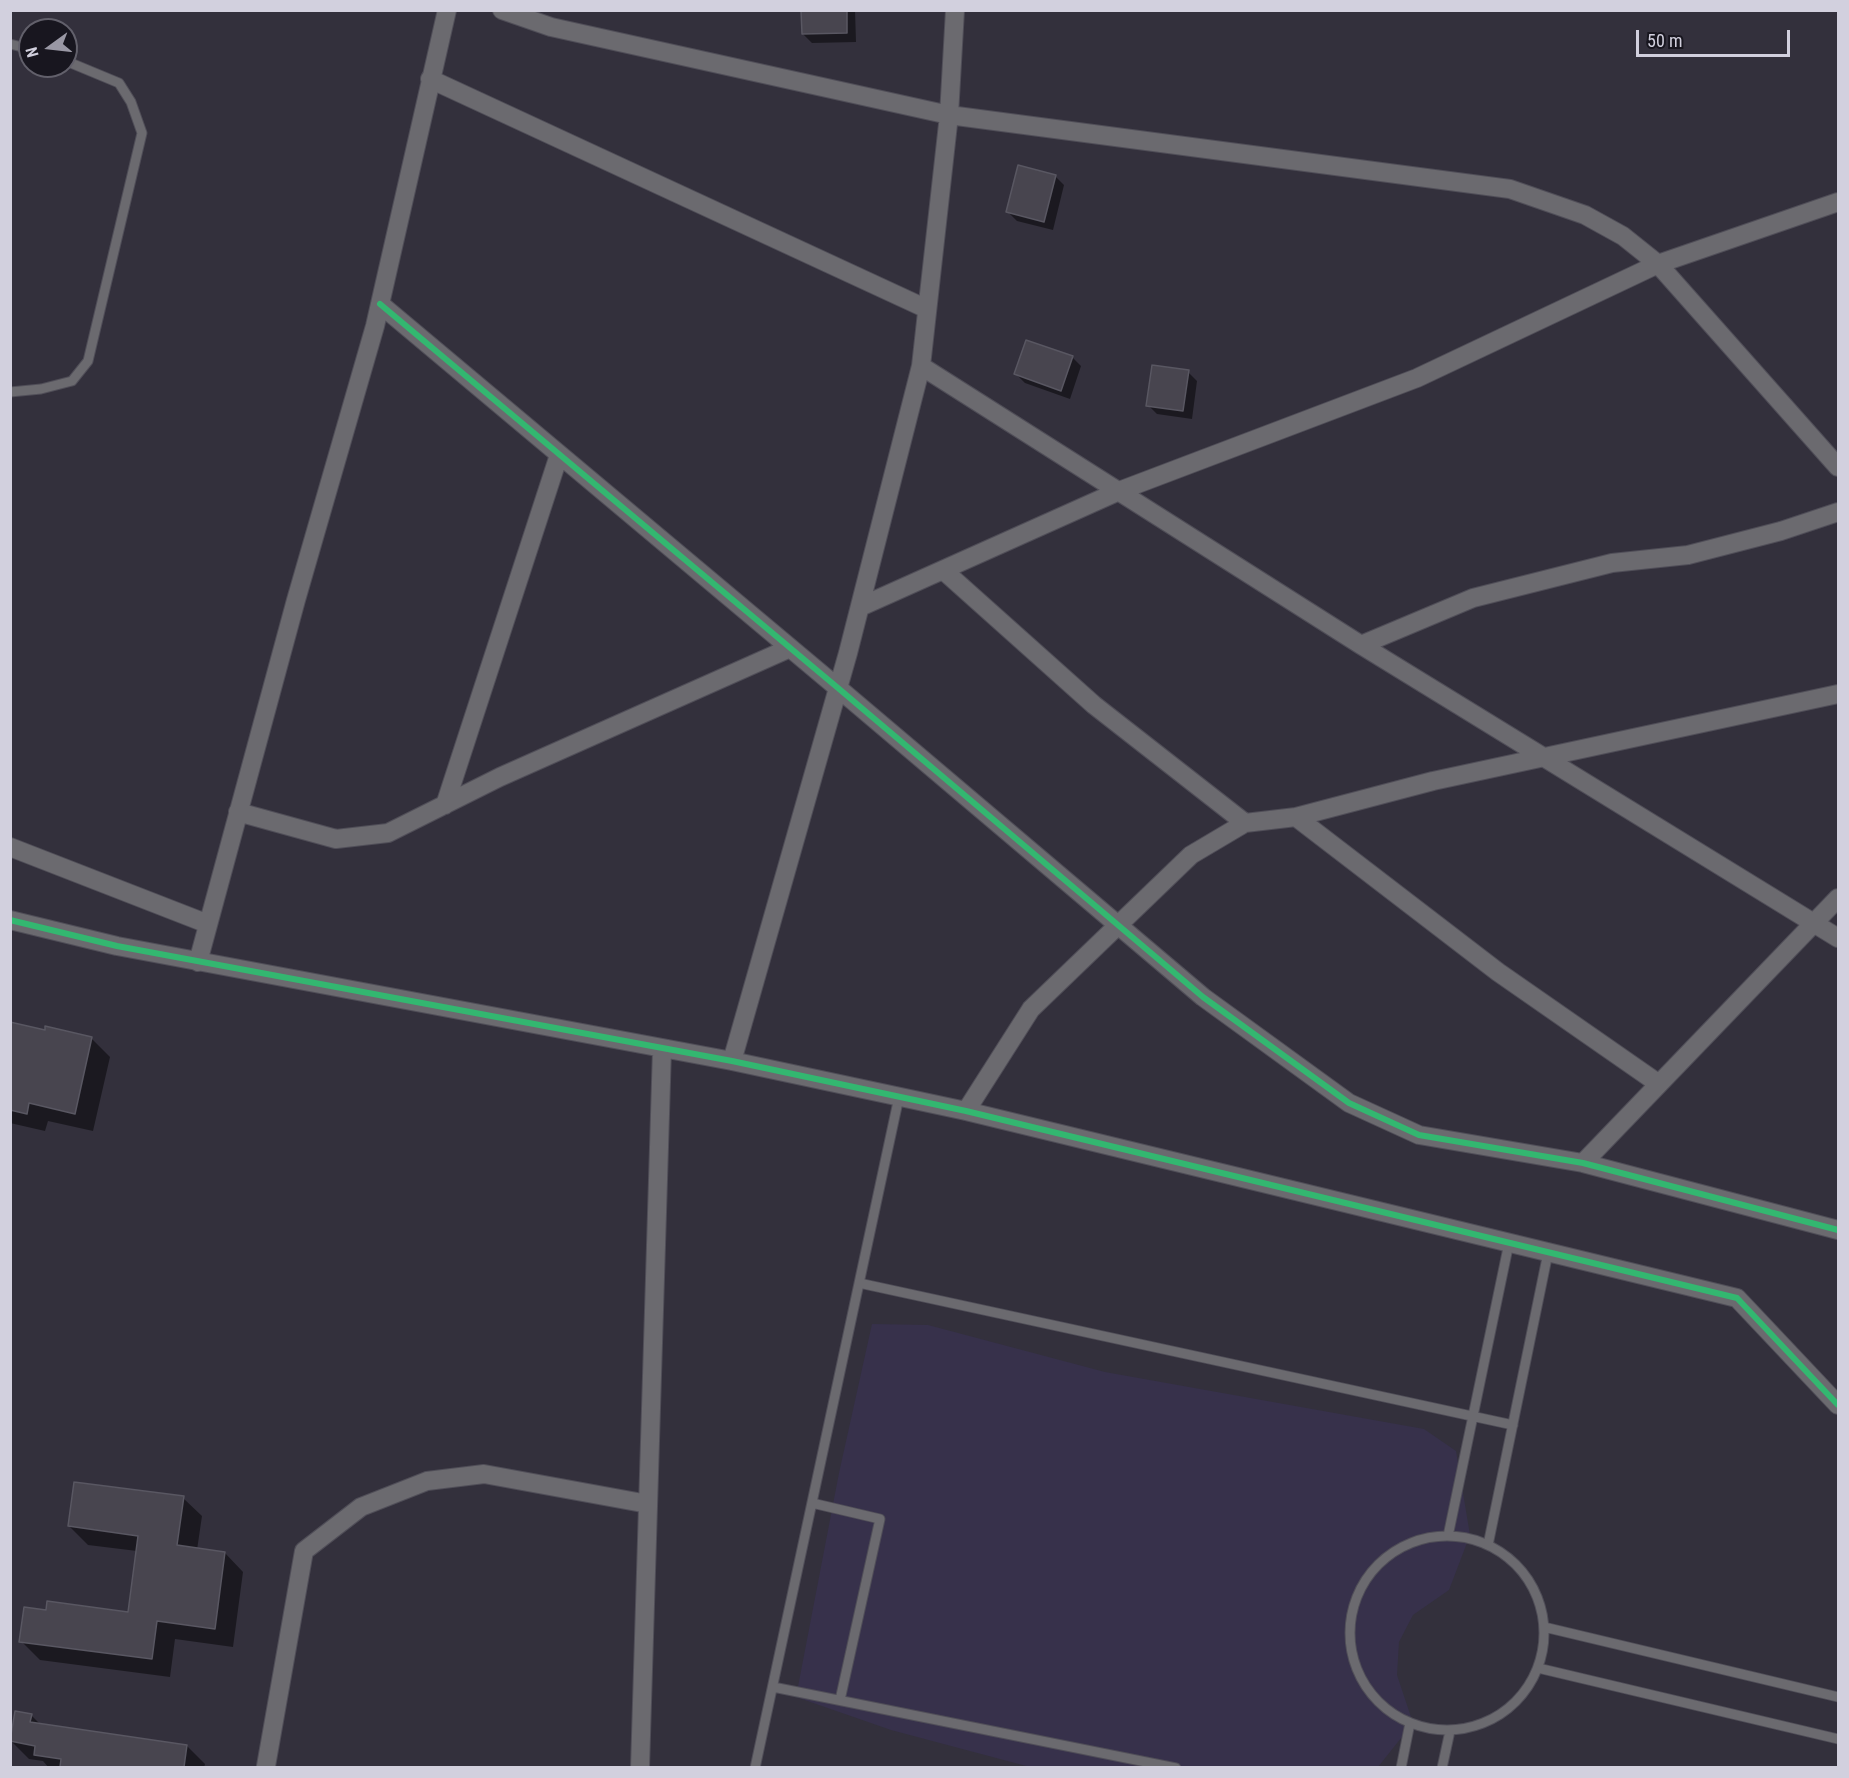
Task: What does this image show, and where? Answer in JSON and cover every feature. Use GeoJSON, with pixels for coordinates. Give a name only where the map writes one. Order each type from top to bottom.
{"type":"FeatureCollection","features":[{"type":"Feature","properties":{"kind":"street"},"geometry":{"type":"LineString","coordinates":[[198,962],[296,600],[380,304],[447,10]]}},
{"type":"Feature","properties":{"kind":"street"},"geometry":{"type":"LineString","coordinates":[[502,10],[551,27],[949,115],[1510,189],[1584,214],[1623,236],[1658,264],[1839,467]]}},
{"type":"Feature","properties":{"kind":"street"},"geometry":{"type":"LineString","coordinates":[[732,1061],[838,688],[921,366],[949,115],[956,10]]}},
{"type":"Feature","properties":{"kind":"street"},"geometry":{"type":"LineString","coordinates":[[430,80],[927,309]]}},
{"type":"Feature","properties":{"kind":"street"},"geometry":{"type":"LineString","coordinates":[[860,607],[1119,491],[1418,378],[1658,264],[1839,202]]}},
{"type":"Feature","properties":{"kind":"street"},"geometry":{"type":"LineString","coordinates":[[380,304],[1203,997],[1348,1103],[1419,1134],[1583,1164],[1839,1230]]}},
{"type":"Feature","properties":{"kind":"street"},"geometry":{"type":"LineString","coordinates":[[921,366],[1361,645],[1839,938]]}},
{"type":"Feature","properties":{"kind":"street"},"geometry":{"type":"LineString","coordinates":[[445,805],[560,454]]}},
{"type":"Feature","properties":{"kind":"street"},"geometry":{"type":"LineString","coordinates":[[1361,645],[1473,598],[1612,563],[1688,555],[1781,531],[1839,512]]}},
{"type":"Feature","properties":{"kind":"street"},"geometry":{"type":"LineString","coordinates":[[943,570],[1094,705],[1245,823]]}},
{"type":"Feature","properties":{"kind":"street"},"geometry":{"type":"LineString","coordinates":[[238,812],[336,838],[388,833],[500,777],[790,648]]}},
{"type":"Feature","properties":{"kind":"street"},"geometry":{"type":"LineString","coordinates":[[966,1111],[1031,1009],[1191,855],[1245,823],[1296,817],[1433,781],[1546,759],[1839,694]]}},
{"type":"Feature","properties":{"kind":"street"},"geometry":{"type":"LineString","coordinates":[[1296,817],[1498,972],[1659,1084]]}},
{"type":"Feature","properties":{"kind":"street"},"geometry":{"type":"LineString","coordinates":[[10,847],[208,924]]}},
{"type":"Feature","properties":{"kind":"street"},"geometry":{"type":"LineString","coordinates":[[1583,1164],[1839,898]]}},
{"type":"Feature","properties":{"kind":"street"},"geometry":{"type":"LineString","coordinates":[[10,920],[117,946],[732,1061],[966,1111],[1737,1298],[1839,1405]]}},
{"type":"Feature","properties":{"kind":"street"},"geometry":{"type":"LineString","coordinates":[[640,1767],[662,1049]]}},
{"type":"Feature","properties":{"kind":"street"},"geometry":{"type":"LineString","coordinates":[[266,1766],[304,1551],[361,1507],[427,1481],[484,1474],[648,1504]]}},
{"type":"Feature","properties":{"kind":"lane"},"geometry":{"type":"LineString","coordinates":[[10,392],[41,389],[72,381],[88,361],[142,134],[131,102],[118,83],[78,66]]}},
{"type":"Feature","properties":{"kind":"lane"},"geometry":{"type":"LineString","coordinates":[[755,1767],[899,1097]]}},
{"type":"Feature","properties":{"kind":"lane"},"geometry":{"type":"LineString","coordinates":[[1448,1536],[1509,1243]]}},
{"type":"Feature","properties":{"kind":"lane"},"geometry":{"type":"LineString","coordinates":[[1488,1545],[1548,1253]]}},
{"type":"Feature","properties":{"kind":"lane"},"geometry":{"type":"LineString","coordinates":[[859,1283],[1513,1425]]}},
{"type":"Feature","properties":{"kind":"lane"},"geometry":{"type":"LineString","coordinates":[[812,1503],[880,1520],[840,1700]]}},
{"type":"Feature","properties":{"kind":"lane"},"geometry":{"type":"LineString","coordinates":[[1448,1536],[1475,1540],[1488,1545],[1520,1568],[1537,1596],[1544,1627],[1543,1648],[1538,1668],[1524,1693],[1504,1713],[1479,1726],[1450,1731],[1410,1723],[1385,1708],[1365,1685],[1353,1657],[1350,1626],[1357,1596],[1373,1570],[1396,1550],[1425,1538],[1448,1536]]}},
{"type":"Feature","properties":{"kind":"lane"},"geometry":{"type":"LineString","coordinates":[[1544,1627],[1839,1697]]}},
{"type":"Feature","properties":{"kind":"lane"},"geometry":{"type":"LineString","coordinates":[[1538,1668],[1839,1739]]}},
{"type":"Feature","properties":{"kind":"lane"},"geometry":{"type":"LineString","coordinates":[[773,1687],[1176,1767]]}},
{"type":"Feature","properties":{"kind":"lane"},"geometry":{"type":"LineString","coordinates":[[1401,1767],[1410,1723]]}},
{"type":"Feature","properties":{"kind":"lane"},"geometry":{"type":"LineString","coordinates":[[1442,1767],[1450,1731]]}},
{"type":"Feature","properties":{"kind":"shaded area"},"geometry":{"type":"Polygon","coordinates":[[[872,1324],[928,1325],[1105,1372],[1424,1429],[1456,1451],[1470,1535],[1449,1590],[1413,1615],[1399,1642],[1397,1675],[1413,1723],[1378,1767],[1030,1767],[891,1730],[796,1697],[839,1473],[872,1324]]]}},
{"type":"Feature","properties":{"kind":"building"},"geometry":{"type":"Polygon","coordinates":[[[801,10],[847,10],[847,33],[802,34],[801,10]]]}},
{"type":"Feature","properties":{"kind":"building"},"geometry":{"type":"Polygon","coordinates":[[[1018,165],[1056,175],[1044,222],[1006,212],[1018,165]]]}},
{"type":"Feature","properties":{"kind":"building"},"geometry":{"type":"Polygon","coordinates":[[[1026,340],[1073,356],[1061,391],[1014,374],[1026,340]]]}},
{"type":"Feature","properties":{"kind":"building"},"geometry":{"type":"Polygon","coordinates":[[[1152,365],[1189,370],[1183,411],[1146,406],[1152,365]]]}},
{"type":"Feature","properties":{"kind":"building"},"geometry":{"type":"Polygon","coordinates":[[[10,1022],[45,1030],[45,1026],[92,1037],[75,1114],[29,1103],[27,1114],[10,1110],[10,1022]]]}},
{"type":"Feature","properties":{"kind":"building"},"geometry":{"type":"Polygon","coordinates":[[[74,1482],[184,1496],[177,1545],[225,1552],[215,1629],[157,1621],[152,1659],[19,1642],[24,1607],[46,1610],[47,1601],[128,1612],[138,1536],[68,1526],[74,1482]]]}},
{"type":"Feature","properties":{"kind":"building"},"geometry":{"type":"Polygon","coordinates":[[[15,1711],[32,1714],[30,1722],[187,1745],[184,1767],[60,1767],[61,1759],[34,1755],[35,1746],[10,1741],[15,1711]]]}},
{"type":"Feature","properties":{"kind":"cycle path"},"geometry":{"type":"LineString","coordinates":[[380,304],[1203,997],[1349,1103],[1419,1135],[1583,1163],[1838,1230]]}},
{"type":"Feature","properties":{"kind":"cycle path"},"geometry":{"type":"LineString","coordinates":[[10,920],[117,946],[732,1061],[966,1111],[1737,1298],[1838,1405]]}}]}
